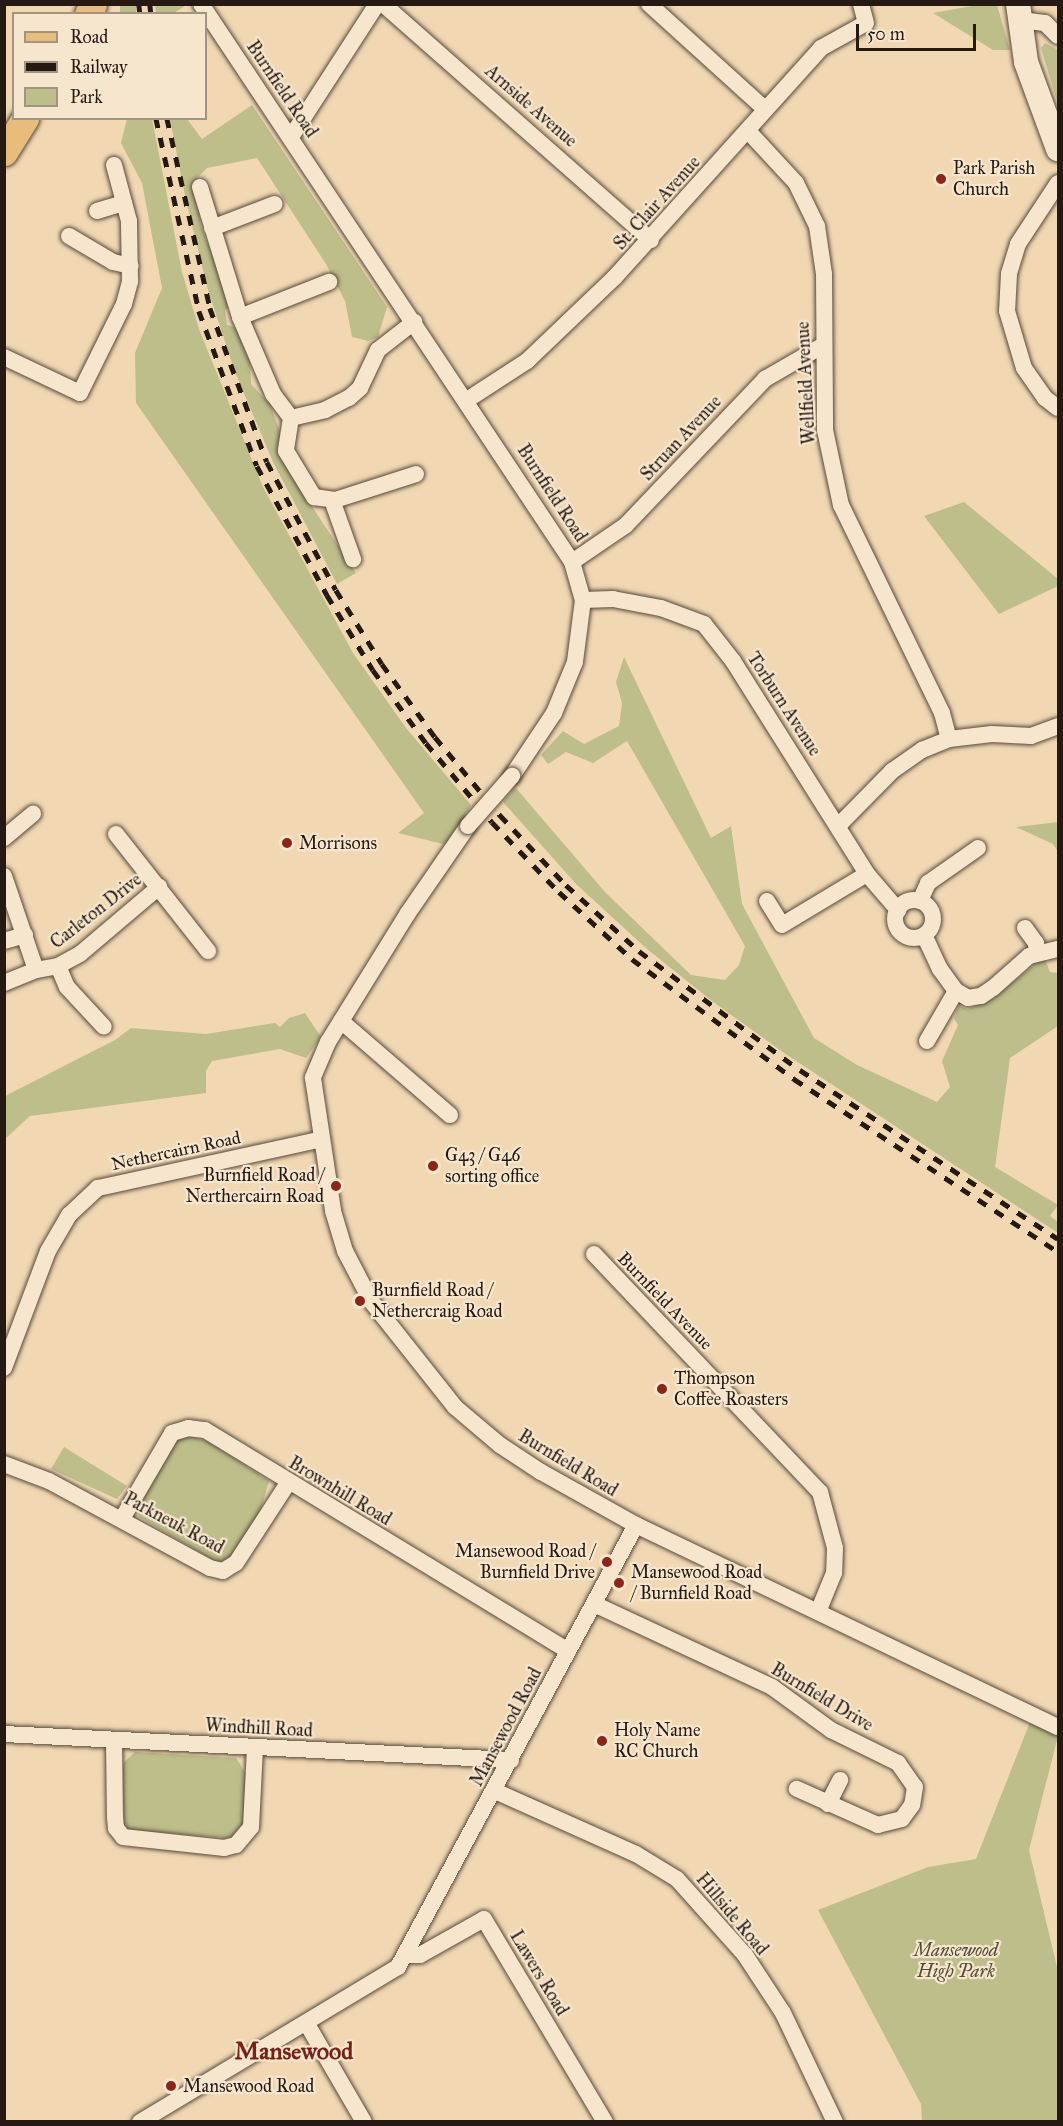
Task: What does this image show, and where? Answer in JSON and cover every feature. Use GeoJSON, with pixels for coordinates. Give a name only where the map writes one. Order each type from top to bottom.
{"type":"FeatureCollection","features":[{"type":"Feature","properties":{"kind":"main road"},"geometry":{"type":"LineString","coordinates":[[4,152],[24,120]]}},
{"type":"Feature","properties":{"kind":"street"},"geometry":{"type":"LineString","coordinates":[[291,137],[377,4]]}},
{"type":"Feature","properties":{"kind":"street","name":"Arnside Avenue"},"geometry":{"type":"LineString","coordinates":[[383,4],[651,240]]}},
{"type":"Feature","properties":{"kind":"street"},"geometry":{"type":"LineString","coordinates":[[649,4],[765,109]]}},
{"type":"Feature","properties":{"kind":"street","name":"St. Clair Avenue"},"geometry":{"type":"LineString","coordinates":[[466,400],[526,361],[651,240],[821,48],[866,23],[861,4]]}},
{"type":"Feature","properties":{"kind":"street"},"geometry":{"type":"LineString","coordinates":[[1023,10],[1045,23],[1059,36]]}},
{"type":"Feature","properties":{"kind":"street"},"geometry":{"type":"LineString","coordinates":[[1023,10],[1026,62],[1059,149]]}},
{"type":"Feature","properties":{"kind":"street","name":"Burnfield Road"},"geometry":{"type":"LineString","coordinates":[[207,13],[572,562],[583,600],[575,662],[554,713],[512,776],[468,826],[341,1021],[313,1078],[333,1211],[345,1251],[371,1301],[413,1357],[455,1407],[500,1445],[636,1525],[1059,1727]]}},
{"type":"Feature","properties":{"kind":"street","name":"Wellfield Avenue"},"geometry":{"type":"LineString","coordinates":[[748,131],[796,183],[817,226],[824,274],[822,346],[825,430],[841,505],[942,713],[949,739]]}},
{"type":"Feature","properties":{"kind":"street"},"geometry":{"type":"LineString","coordinates":[[4,357],[80,393],[124,304],[131,266],[129,221],[114,165]]}},
{"type":"Feature","properties":{"kind":"street"},"geometry":{"type":"LineString","coordinates":[[1059,183],[1018,244],[1009,274],[1007,311],[1024,368],[1045,398],[1059,408]]}},
{"type":"Feature","properties":{"kind":"street"},"geometry":{"type":"LineString","coordinates":[[200,187],[240,316],[269,387],[291,418],[286,451],[314,497],[332,500],[416,474]]}},
{"type":"Feature","properties":{"kind":"street"},"geometry":{"type":"LineString","coordinates":[[97,211],[124,203]]}},
{"type":"Feature","properties":{"kind":"street"},"geometry":{"type":"LineString","coordinates":[[212,228],[275,204]]}},
{"type":"Feature","properties":{"kind":"street"},"geometry":{"type":"LineString","coordinates":[[69,236],[113,262],[131,266]]}},
{"type":"Feature","properties":{"kind":"street"},"geometry":{"type":"LineString","coordinates":[[240,316],[329,282]]}},
{"type":"Feature","properties":{"kind":"street"},"geometry":{"type":"LineString","coordinates":[[291,418],[325,410],[349,398],[360,388],[378,350],[414,322]]}},
{"type":"Feature","properties":{"kind":"street","name":"Struan Avenue"},"geometry":{"type":"LineString","coordinates":[[572,562],[626,525],[765,379],[822,346]]}},
{"type":"Feature","properties":{"kind":"street"},"geometry":{"type":"LineString","coordinates":[[332,500],[353,559]]}},
{"type":"Feature","properties":{"kind":"street","name":"Torburn Avenue"},"geometry":{"type":"LineString","coordinates":[[583,600],[613,599],[661,608],[704,624],[733,661],[867,874],[898,910]]}},
{"type":"Feature","properties":{"kind":"street"},"geometry":{"type":"LineString","coordinates":[[838,826],[892,771],[922,750],[949,739],[992,734],[1031,736],[1059,726]]}},
{"type":"Feature","properties":{"kind":"street"},"geometry":{"type":"LineString","coordinates":[[4,838],[33,814]]}},
{"type":"Feature","properties":{"kind":"street","name":"Carleton Drive"},"geometry":{"type":"LineString","coordinates":[[116,834],[208,951]]}},
{"type":"Feature","properties":{"kind":"street"},"geometry":{"type":"LineString","coordinates":[[920,901],[928,883],[978,848]]}},
{"type":"Feature","properties":{"kind":"street"},"geometry":{"type":"LineString","coordinates":[[767,902],[782,925],[867,874]]}},
{"type":"Feature","properties":{"kind":"street"},"geometry":{"type":"LineString","coordinates":[[4,876],[36,970]]}},
{"type":"Feature","properties":{"kind":"street","name":"Carleton Drive"},"geometry":{"type":"LineString","coordinates":[[4,983],[36,970],[58,966],[80,954],[159,886]]}},
{"type":"Feature","properties":{"kind":"street"},"geometry":{"type":"LineString","coordinates":[[920,901],[933,914],[932,926],[924,935],[912,938],[901,932],[896,921],[898,910],[907,902],[920,901]]}},
{"type":"Feature","properties":{"kind":"street"},"geometry":{"type":"LineString","coordinates":[[1025,928],[1036,943],[1036,953]]}},
{"type":"Feature","properties":{"kind":"street"},"geometry":{"type":"LineString","coordinates":[[4,941],[25,935]]}},
{"type":"Feature","properties":{"kind":"street"},"geometry":{"type":"LineString","coordinates":[[924,935],[956,991],[968,998],[981,996],[1029,956],[1059,949]]}},
{"type":"Feature","properties":{"kind":"street","name":"Carleton Drive"},"geometry":{"type":"LineString","coordinates":[[58,966],[67,987],[104,1027]]}},
{"type":"Feature","properties":{"kind":"street"},"geometry":{"type":"LineString","coordinates":[[927,1041],[956,991]]}},
{"type":"Feature","properties":{"kind":"street"},"geometry":{"type":"LineString","coordinates":[[341,1021],[450,1115]]}},
{"type":"Feature","properties":{"kind":"street","name":"Nethercairn Road"},"geometry":{"type":"LineString","coordinates":[[4,1368],[48,1251],[69,1215],[98,1188],[322,1139]]}},
{"type":"Feature","properties":{"kind":"street","name":"Burnfield Avenue"},"geometry":{"type":"LineString","coordinates":[[594,1254],[820,1492],[835,1548],[834,1573],[818,1612]]}},
{"type":"Feature","properties":{"kind":"street","name":"Brownhill Road"},"geometry":{"type":"LineString","coordinates":[[123,1517],[172,1433],[188,1428],[205,1430],[288,1483],[568,1651]]}},
{"type":"Feature","properties":{"kind":"street","name":"Parkneuk Road"},"geometry":{"type":"LineString","coordinates":[[4,1464],[49,1480],[123,1517],[210,1568],[223,1570],[236,1563],[288,1483]]}},
{"type":"Feature","properties":{"kind":"street","name":"Mansewood Road"},"geometry":{"type":"LineString","coordinates":[[140,2121],[382,1979],[406,1955],[636,1525]]}},
{"type":"Feature","properties":{"kind":"street","name":"Burnfield Drive"},"geometry":{"type":"LineString","coordinates":[[594,1604],[772,1687],[831,1730],[898,1763],[915,1787],[912,1805],[902,1819],[888,1825],[868,1823],[796,1789]]}},
{"type":"Feature","properties":{"kind":"street","name":"Windhill Road"},"geometry":{"type":"LineString","coordinates":[[4,1734],[511,1760]]}},
{"type":"Feature","properties":{"kind":"street"},"geometry":{"type":"LineString","coordinates":[[114,1740],[116,1828],[123,1837],[224,1848],[236,1845],[251,1827],[255,1748]]}},
{"type":"Feature","properties":{"kind":"street"},"geometry":{"type":"LineString","coordinates":[[828,1804],[840,1780]]}},
{"type":"Feature","properties":{"kind":"street","name":"Hillside Road"},"geometry":{"type":"LineString","coordinates":[[495,1791],[636,1854],[677,1879],[745,1955],[783,2013],[835,2121]]}},
{"type":"Feature","properties":{"kind":"street","name":"Lawers Road"},"geometry":{"type":"LineString","coordinates":[[406,1955],[420,1955],[484,1920],[605,2121]]}},
{"type":"Feature","properties":{"kind":"street"},"geometry":{"type":"LineString","coordinates":[[307,2024],[364,2121]]}},
{"type":"Feature","properties":{"kind":"green space"},"geometry":{"type":"Polygon","coordinates":[[[184,4],[185,6],[176,12],[156,12],[155,5],[184,4]]]}},
{"type":"Feature","properties":{"kind":"green space"},"geometry":{"type":"Polygon","coordinates":[[[120,5],[136,5],[136,12],[120,12],[120,5]]]}},
{"type":"Feature","properties":{"kind":"green space"},"geometry":{"type":"Polygon","coordinates":[[[977,5],[997,5],[1010,50],[993,50],[933,13],[977,5]]]}},
{"type":"Feature","properties":{"kind":"green space"},"geometry":{"type":"Polygon","coordinates":[[[1045,43],[1058,50],[1058,104],[1041,48],[1045,43]]]}},
{"type":"Feature","properties":{"kind":"green space"},"geometry":{"type":"Polygon","coordinates":[[[252,105],[387,307],[378,337],[368,341],[352,337],[345,301],[326,264],[257,158],[207,168],[194,181],[201,227],[233,306],[225,310],[227,325],[238,328],[250,355],[251,384],[270,404],[301,490],[356,573],[337,584],[273,462],[235,372],[208,290],[186,201],[170,120],[188,120],[202,139],[252,105]]]}},
{"type":"Feature","properties":{"kind":"green space"},"geometry":{"type":"Polygon","coordinates":[[[127,120],[152,120],[182,272],[199,329],[263,487],[353,653],[406,728],[471,805],[447,845],[398,833],[424,813],[136,403],[135,353],[162,288],[142,183],[121,143],[127,120]]]}},
{"type":"Feature","properties":{"kind":"green space"},"geometry":{"type":"Polygon","coordinates":[[[964,502],[1058,579],[1058,586],[999,614],[924,516],[964,502]]]}},
{"type":"Feature","properties":{"kind":"green space"},"geometry":{"type":"Polygon","coordinates":[[[624,657],[711,838],[731,826],[742,904],[814,1038],[857,1065],[937,1102],[950,1087],[942,1061],[958,1025],[954,1018],[959,1006],[968,1009],[991,1000],[1044,957],[1050,972],[1058,973],[1058,1026],[1010,1058],[995,1167],[1058,1205],[1050,1216],[1058,1222],[1058,1233],[784,1053],[712,1001],[647,949],[576,884],[503,802],[515,787],[605,892],[691,975],[725,980],[739,965],[745,946],[627,741],[593,763],[566,752],[548,764],[541,755],[563,731],[584,744],[619,726],[622,703],[616,682],[624,657]]]}},
{"type":"Feature","properties":{"kind":"green space"},"geometry":{"type":"Polygon","coordinates":[[[1058,822],[1058,852],[1053,844],[1016,827],[1058,822]]]}},
{"type":"Feature","properties":{"kind":"green space"},"geometry":{"type":"Polygon","coordinates":[[[305,1013],[321,1037],[306,1058],[280,1049],[212,1061],[206,1071],[206,1093],[30,1116],[5,1139],[5,1096],[115,1040],[131,1028],[206,1034],[275,1023],[280,1027],[289,1018],[305,1013]]]}},
{"type":"Feature","properties":{"kind":"green space"},"geometry":{"type":"Polygon","coordinates":[[[192,1437],[209,1442],[269,1481],[259,1516],[229,1559],[216,1562],[139,1517],[137,1507],[146,1489],[178,1439],[192,1437]]]}},
{"type":"Feature","properties":{"kind":"green space"},"geometry":{"type":"Polygon","coordinates":[[[64,1447],[127,1486],[117,1499],[51,1469],[64,1447]]]}},
{"type":"Feature","properties":{"kind":"green space","name":"Mansewood High Park"},"geometry":{"type":"Polygon","coordinates":[[[1030,1722],[1058,1736],[1029,1850],[1058,1971],[1058,2121],[922,2121],[921,2104],[818,1910],[928,1867],[976,1859],[1030,1722]]]}},
{"type":"Feature","properties":{"kind":"green space"},"geometry":{"type":"Polygon","coordinates":[[[135,1752],[236,1758],[246,1774],[245,1823],[237,1834],[227,1838],[129,1830],[124,1822],[122,1764],[135,1752]]]}},
{"type":"Feature","properties":{"kind":"railway"},"geometry":{"type":"LineString","coordinates":[[139,4],[140,12]]}},
{"type":"Feature","properties":{"kind":"railway"},"geometry":{"type":"LineString","coordinates":[[150,4],[151,12]]}},
{"type":"Feature","properties":{"kind":"railway"},"geometry":{"type":"LineString","coordinates":[[156,120],[199,311],[257,466],[327,595],[373,670],[426,743],[492,822],[559,892],[632,959],[794,1079],[1058,1252]]}},
{"type":"Feature","properties":{"kind":"railway"},"geometry":{"type":"LineString","coordinates":[[167,120],[210,308],[267,462],[336,590],[382,664],[435,737],[500,815],[566,885],[639,951],[800,1070],[1058,1239]]}},
{"type":"Feature","properties":{"kind":"place","name":"Park Parish Church"},"geometry":{"type":"Point","coordinates":[941,179]}},
{"type":"Feature","properties":{"kind":"place","name":"Morrisons"},"geometry":{"type":"Point","coordinates":[287,843]}},
{"type":"Feature","properties":{"kind":"place","name":"G43 / G46 sorting office"},"geometry":{"type":"Point","coordinates":[433,1166]}},
{"type":"Feature","properties":{"kind":"place","name":"Burnfield Road / Nerthercairn Road"},"geometry":{"type":"Point","coordinates":[336,1186]}},
{"type":"Feature","properties":{"kind":"place","name":"Burnfield Road / Nethercraig Road"},"geometry":{"type":"Point","coordinates":[360,1301]}},
{"type":"Feature","properties":{"kind":"place","name":"Thompson Coffee Roasters"},"geometry":{"type":"Point","coordinates":[662,1389]}},
{"type":"Feature","properties":{"kind":"place","name":"Mansewood Road / Burnfield Drive"},"geometry":{"type":"Point","coordinates":[607,1562]}},
{"type":"Feature","properties":{"kind":"place","name":"Mansewood Road / Burnfield Road"},"geometry":{"type":"Point","coordinates":[619,1583]}},
{"type":"Feature","properties":{"kind":"place","name":"Holy Name RC Church"},"geometry":{"type":"Point","coordinates":[602,1741]}},
{"type":"Feature","properties":{"kind":"place","name":"Mansewood Road"},"geometry":{"type":"Point","coordinates":[171,2086]}},
{"type":"Feature","properties":{"kind":"district","name":"Mansewood"},"geometry":{"type":"Point","coordinates":[294,2052]}}]}
